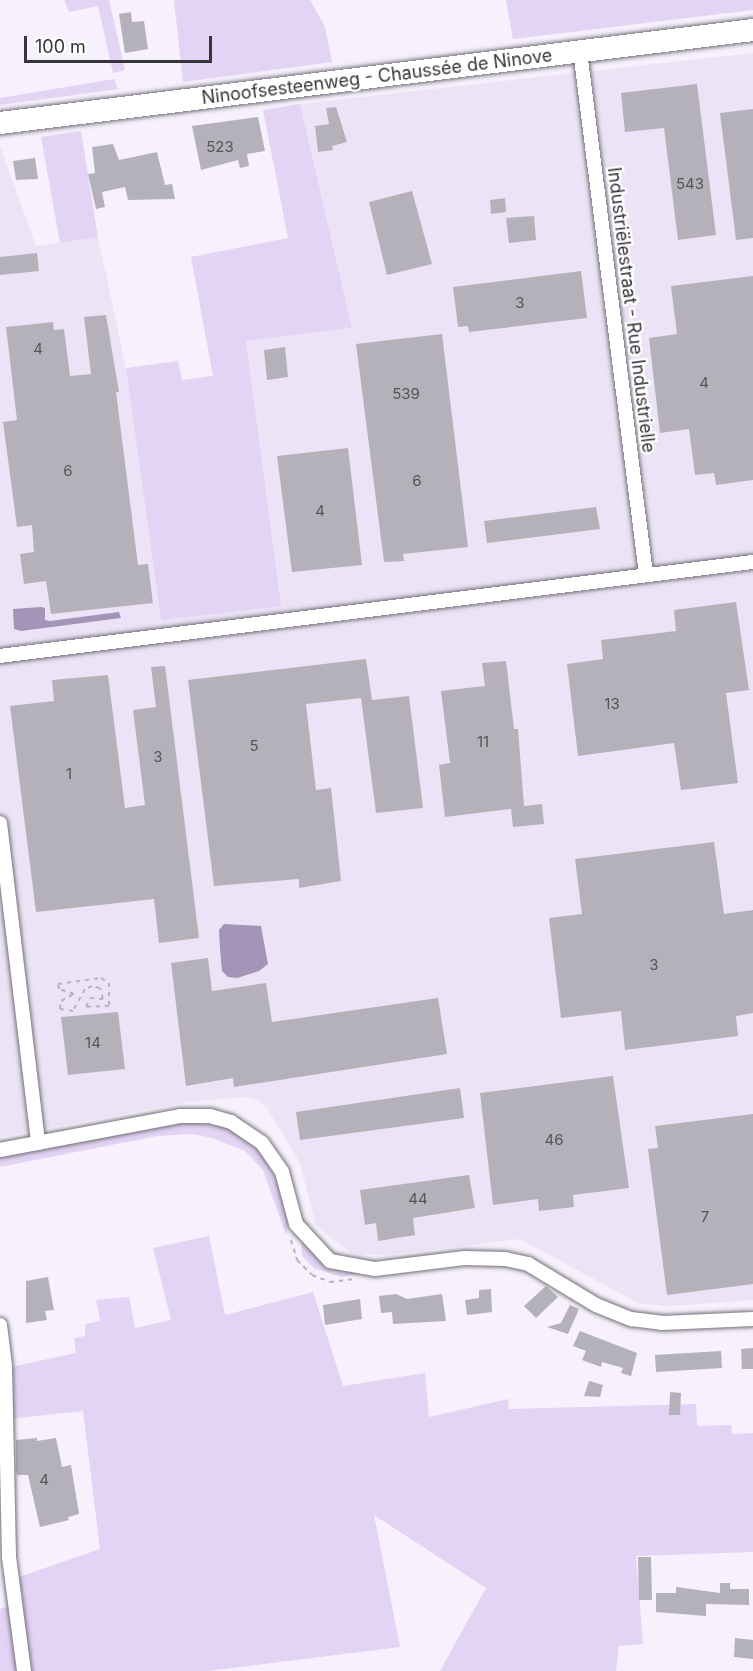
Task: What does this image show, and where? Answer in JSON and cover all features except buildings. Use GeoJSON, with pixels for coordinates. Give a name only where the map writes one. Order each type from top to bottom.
{"type":"FeatureCollection","features":[{"type":"Feature","properties":{"kind":"main road","name":"Ninoofsesteenweg - Chaussée de Ninove"},"geometry":{"type":"LineString","coordinates":[[0,123],[753,30]]}},
{"type":"Feature","properties":{"kind":"street","name":"Industriëlestraat - Rue Industrielle"},"geometry":{"type":"LineString","coordinates":[[580,51],[646,574]]}},
{"type":"Feature","properties":{"kind":"street"},"geometry":{"type":"LineString","coordinates":[[0,656],[753,562]]}},
{"type":"Feature","properties":{"kind":"street"},"geometry":{"type":"LineString","coordinates":[[0,823],[38,1143]]}},
{"type":"Feature","properties":{"kind":"street"},"geometry":{"type":"LineString","coordinates":[[0,1150],[180,1116],[221,1119],[252,1135],[268,1152],[282,1172],[296,1224],[330,1261],[375,1269],[464,1258],[505,1259],[528,1264],[596,1305],[631,1319],[662,1323],[753,1319]]}},
{"type":"Feature","properties":{"kind":"street"},"geometry":{"type":"LineString","coordinates":[[0,1325],[5,1366],[9,1557],[24,1671]]}},
{"type":"Feature","properties":{"kind":"path"},"geometry":{"type":"LineString","coordinates":[[106,980],[110,1005],[86,1007],[90,998],[103,999],[100,988],[92,986],[85,989],[73,1011],[62,1011],[61,1001],[74,994],[59,989],[58,984],[106,980]]}},
{"type":"Feature","properties":{"kind":"shaded area"},"geometry":{"type":"Polygon","coordinates":[[[64,0],[109,0],[125,70],[113,73],[98,6],[69,12],[64,0]]]}},
{"type":"Feature","properties":{"kind":"shaded area"},"geometry":{"type":"Polygon","coordinates":[[[174,0],[310,0],[325,27],[332,62],[183,82],[174,0]]]}},
{"type":"Feature","properties":{"kind":"shaded area"},"geometry":{"type":"Polygon","coordinates":[[[506,0],[753,0],[753,10],[513,39],[506,0]]]}},
{"type":"Feature","properties":{"kind":"shaded area"},"geometry":{"type":"Polygon","coordinates":[[[753,53],[753,1300],[670,1306],[640,1304],[520,1239],[384,1255],[351,1253],[316,1226],[300,1163],[267,1108],[258,1100],[246,1097],[186,1102],[0,1137],[0,146],[36,246],[98,237],[126,368],[161,619],[280,606],[246,341],[352,328],[300,104],[753,53]]]}},
{"type":"Feature","properties":{"kind":"shaded area"},"geometry":{"type":"Polygon","coordinates":[[[114,79],[118,89],[0,105],[0,98],[114,79]]]}},
{"type":"Feature","properties":{"kind":"shaded area"},"geometry":{"type":"Polygon","coordinates":[[[300,104],[352,328],[246,341],[281,606],[161,620],[126,368],[178,361],[182,380],[213,376],[191,257],[288,238],[263,110],[300,104]]]}},
{"type":"Feature","properties":{"kind":"shaded area"},"geometry":{"type":"Polygon","coordinates":[[[81,131],[98,237],[60,243],[41,137],[81,131]]]}},
{"type":"Feature","properties":{"kind":"shaded area"},"geometry":{"type":"Polygon","coordinates":[[[45,608],[45,620],[50,621],[119,612],[121,618],[21,631],[14,629],[13,609],[45,608]]]}},
{"type":"Feature","properties":{"kind":"shaded area"},"geometry":{"type":"Polygon","coordinates":[[[224,924],[261,926],[268,964],[259,971],[237,978],[228,977],[222,971],[220,949],[219,930],[224,924]]]}},
{"type":"Feature","properties":{"kind":"shaded area"},"geometry":{"type":"Polygon","coordinates":[[[186,1122],[227,1127],[257,1145],[279,1185],[289,1222],[286,1235],[263,1170],[245,1151],[212,1138],[193,1134],[157,1136],[0,1167],[0,1157],[186,1122]]]}},
{"type":"Feature","properties":{"kind":"shaded area"},"geometry":{"type":"Polygon","coordinates":[[[209,1236],[225,1315],[313,1292],[343,1386],[425,1373],[429,1417],[508,1399],[509,1409],[696,1404],[697,1426],[731,1425],[732,1434],[753,1433],[753,1552],[636,1556],[643,1644],[619,1646],[616,1671],[440,1671],[486,1588],[374,1515],[400,1647],[208,1671],[31,1671],[13,1579],[100,1549],[83,1411],[8,1419],[11,1367],[76,1353],[74,1338],[85,1336],[85,1324],[100,1321],[96,1300],[129,1297],[135,1328],[171,1320],[153,1248],[209,1236]]]}},
{"type":"Feature","properties":{"kind":"shaded area"},"geometry":{"type":"Polygon","coordinates":[[[301,1238],[325,1262],[357,1274],[341,1277],[314,1268],[302,1256],[301,1238]]]}},
{"type":"Feature","properties":{"kind":"shaded area"},"geometry":{"type":"Polygon","coordinates":[[[9,1606],[20,1671],[0,1671],[0,1609],[9,1606]]]}}]}
